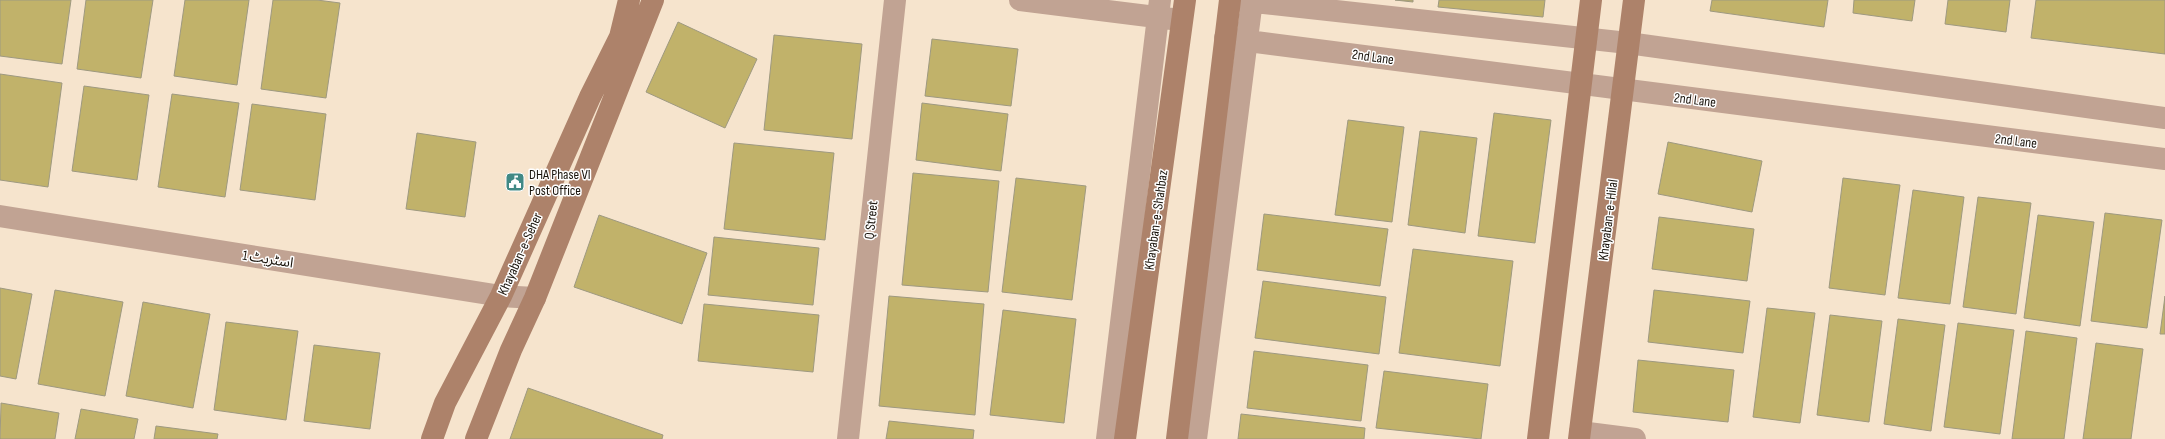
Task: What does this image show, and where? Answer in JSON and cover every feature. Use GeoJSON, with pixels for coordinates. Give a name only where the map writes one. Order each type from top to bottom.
{"type":"FeatureCollection","features":[{"type":"Feature","properties":{"kind":"street","name":"Khayaban-e-Seher"},"geometry":{"type":"LineString","coordinates":[[432,439],[445,403],[501,296],[590,97],[620,37],[630,0]]}},
{"type":"Feature","properties":{"kind":"street","name":"Khayaban-e-Seher"},"geometry":{"type":"LineString","coordinates":[[476,439],[511,350],[535,298],[653,0]]}},
{"type":"Feature","properties":{"kind":"street","name":"Q Street"},"geometry":{"type":"LineString","coordinates":[[848,439],[895,0]]}},
{"type":"Feature","properties":{"kind":"street"},"geometry":{"type":"LineString","coordinates":[[1020,0],[1184,10]]}},
{"type":"Feature","properties":{"kind":"street"},"geometry":{"type":"LineString","coordinates":[[1176,439],[1230,0]]}},
{"type":"Feature","properties":{"kind":"street"},"geometry":{"type":"LineString","coordinates":[[1538,439],[1582,85],[1591,0]]}},
{"type":"Feature","properties":{"kind":"street","name":"Khayaban-e-Hilal"},"geometry":{"type":"LineString","coordinates":[[1580,436],[1624,91],[1628,43],[1634,0]]}},
{"type":"Feature","properties":{"kind":"street"},"geometry":{"type":"LineString","coordinates":[[1196,439],[1248,41],[1247,1],[1628,43],[2165,118]]}},
{"type":"Feature","properties":{"kind":"street"},"geometry":{"type":"LineString","coordinates":[[1107,439],[1159,8]]}},
{"type":"Feature","properties":{"kind":"street","name":"Khayaban-e-Shahbaz"},"geometry":{"type":"LineString","coordinates":[[1125,439],[1184,10]]}},
{"type":"Feature","properties":{"kind":"street","name":"2nd Lane"},"geometry":{"type":"LineString","coordinates":[[1225,38],[1624,91],[2165,160]]}},
{"type":"Feature","properties":{"kind":"street","name":"اسٹریٹ 1"},"geometry":{"type":"LineString","coordinates":[[0,216],[501,296],[535,298]]}},
{"type":"Feature","properties":{"kind":"street"},"geometry":{"type":"LineString","coordinates":[[1580,436],[1635,439]]}},
{"type":"Feature","properties":{"kind":"building"},"geometry":{"type":"Polygon","coordinates":[[[0,0],[71,0],[62,64],[0,56],[0,0]]]}},
{"type":"Feature","properties":{"kind":"building"},"geometry":{"type":"Polygon","coordinates":[[[86,0],[153,0],[141,78],[77,69],[86,0]]]}},
{"type":"Feature","properties":{"kind":"building"},"geometry":{"type":"Polygon","coordinates":[[[185,0],[249,0],[237,85],[174,76],[185,0]]]}},
{"type":"Feature","properties":{"kind":"building"},"geometry":{"type":"Polygon","coordinates":[[[273,0],[317,0],[340,3],[326,98],[261,89],[273,0]]]}},
{"type":"Feature","properties":{"kind":"building"},"geometry":{"type":"Polygon","coordinates":[[[1395,0],[1413,0],[1413,2],[1395,0]]]}},
{"type":"Feature","properties":{"kind":"building"},"geometry":{"type":"Polygon","coordinates":[[[1439,0],[1545,0],[1543,17],[1438,7],[1439,0]]]}},
{"type":"Feature","properties":{"kind":"building"},"geometry":{"type":"Polygon","coordinates":[[[1712,0],[1828,0],[1824,27],[1710,11],[1712,0]]]}},
{"type":"Feature","properties":{"kind":"building"},"geometry":{"type":"Polygon","coordinates":[[[1854,0],[1915,0],[1912,21],[1853,13],[1854,0]]]}},
{"type":"Feature","properties":{"kind":"building"},"geometry":{"type":"Polygon","coordinates":[[[1948,0],[2010,0],[2006,32],[1945,24],[1948,0]]]}},
{"type":"Feature","properties":{"kind":"building"},"geometry":{"type":"Polygon","coordinates":[[[2036,0],[2165,0],[2165,54],[2031,38],[2036,0]]]}},
{"type":"Feature","properties":{"kind":"building"},"geometry":{"type":"Polygon","coordinates":[[[678,22],[757,59],[725,128],[646,92],[678,22]]]}},
{"type":"Feature","properties":{"kind":"building"},"geometry":{"type":"Polygon","coordinates":[[[774,35],[862,44],[852,139],[764,130],[774,35]]]}},
{"type":"Feature","properties":{"kind":"building"},"geometry":{"type":"Polygon","coordinates":[[[932,39],[1018,49],[1011,106],[925,96],[932,39]]]}},
{"type":"Feature","properties":{"kind":"building"},"geometry":{"type":"Polygon","coordinates":[[[0,74],[62,83],[48,187],[0,180],[0,74]]]}},
{"type":"Feature","properties":{"kind":"building"},"geometry":{"type":"Polygon","coordinates":[[[84,86],[149,95],[137,180],[72,171],[84,86]]]}},
{"type":"Feature","properties":{"kind":"building"},"geometry":{"type":"Polygon","coordinates":[[[172,94],[239,103],[225,197],[158,187],[172,94]]]}},
{"type":"Feature","properties":{"kind":"building"},"geometry":{"type":"Polygon","coordinates":[[[922,103],[1008,114],[1001,171],[916,160],[922,103]]]}},
{"type":"Feature","properties":{"kind":"building"},"geometry":{"type":"Polygon","coordinates":[[[252,104],[326,114],[315,200],[240,190],[252,104]]]}},
{"type":"Feature","properties":{"kind":"building"},"geometry":{"type":"Polygon","coordinates":[[[1494,113],[1551,120],[1535,243],[1478,236],[1494,113]]]}},
{"type":"Feature","properties":{"kind":"building"},"geometry":{"type":"Polygon","coordinates":[[[1348,120],[1404,127],[1392,222],[1335,215],[1348,120]]]}},
{"type":"Feature","properties":{"kind":"building"},"geometry":{"type":"Polygon","coordinates":[[[1420,131],[1477,138],[1465,233],[1408,225],[1420,131]]]}},
{"type":"Feature","properties":{"kind":"building"},"geometry":{"type":"Polygon","coordinates":[[[417,133],[476,142],[465,217],[406,209],[417,133]]]}},
{"type":"Feature","properties":{"kind":"building"},"geometry":{"type":"Polygon","coordinates":[[[1668,142],[1762,161],[1752,212],[1658,194],[1668,142]]]}},
{"type":"Feature","properties":{"kind":"building"},"geometry":{"type":"Polygon","coordinates":[[[734,143],[834,153],[825,240],[724,229],[734,143]]]}},
{"type":"Feature","properties":{"kind":"building"},"geometry":{"type":"Polygon","coordinates":[[[913,173],[999,181],[988,292],[902,285],[913,173]]]}},
{"type":"Feature","properties":{"kind":"building"},"geometry":{"type":"Polygon","coordinates":[[[1016,178],[1086,186],[1072,300],[1002,292],[1016,178]]]}},
{"type":"Feature","properties":{"kind":"building"},"geometry":{"type":"Polygon","coordinates":[[[1843,178],[1900,185],[1885,295],[1829,288],[1843,178]]]}},
{"type":"Feature","properties":{"kind":"building"},"geometry":{"type":"Polygon","coordinates":[[[1913,190],[1964,197],[1950,304],[1898,298],[1913,190]]]}},
{"type":"Feature","properties":{"kind":"building"},"geometry":{"type":"Polygon","coordinates":[[[1978,197],[2031,203],[2016,314],[1963,307],[1978,197]]]}},
{"type":"Feature","properties":{"kind":"building"},"geometry":{"type":"Polygon","coordinates":[[[2105,213],[2162,220],[2147,328],[2091,321],[2105,213]]]}},
{"type":"Feature","properties":{"kind":"building"},"geometry":{"type":"Polygon","coordinates":[[[1264,214],[1388,229],[1380,286],[1257,270],[1264,214]]]}},
{"type":"Feature","properties":{"kind":"building"},"geometry":{"type":"Polygon","coordinates":[[[599,215],[707,253],[682,324],[574,287],[599,215]]]}},
{"type":"Feature","properties":{"kind":"building"},"geometry":{"type":"Polygon","coordinates":[[[2038,215],[2094,222],[2080,326],[2024,318],[2038,215]]]}},
{"type":"Feature","properties":{"kind":"building"},"geometry":{"type":"Polygon","coordinates":[[[1659,217],[1754,229],[1747,281],[1652,269],[1659,217]]]}},
{"type":"Feature","properties":{"kind":"building"},"geometry":{"type":"Polygon","coordinates":[[[714,237],[819,248],[813,305],[708,295],[714,237]]]}},
{"type":"Feature","properties":{"kind":"building"},"geometry":{"type":"Polygon","coordinates":[[[1413,249],[1513,261],[1500,366],[1399,353],[1413,249]]]}},
{"type":"Feature","properties":{"kind":"building"},"geometry":{"type":"Polygon","coordinates":[[[1263,281],[1386,297],[1379,354],[1255,338],[1263,281]]]}},
{"type":"Feature","properties":{"kind":"building"},"geometry":{"type":"Polygon","coordinates":[[[0,288],[32,294],[16,379],[0,376],[0,288]]]}},
{"type":"Feature","properties":{"kind":"building"},"geometry":{"type":"Polygon","coordinates":[[[55,290],[123,302],[105,396],[38,384],[55,290]]]}},
{"type":"Feature","properties":{"kind":"building"},"geometry":{"type":"Polygon","coordinates":[[[1654,290],[1750,301],[1743,353],[1648,342],[1654,290]]]}},
{"type":"Feature","properties":{"kind":"building"},"geometry":{"type":"Polygon","coordinates":[[[889,296],[984,304],[975,415],[879,406],[889,296]]]}},
{"type":"Feature","properties":{"kind":"building"},"geometry":{"type":"Polygon","coordinates":[[[2165,296],[2165,334],[2160,334],[2165,296]]]}},
{"type":"Feature","properties":{"kind":"building"},"geometry":{"type":"Polygon","coordinates":[[[143,302],[210,314],[193,408],[126,396],[143,302]]]}},
{"type":"Feature","properties":{"kind":"building"},"geometry":{"type":"Polygon","coordinates":[[[704,304],[819,315],[813,372],[698,361],[704,304]]]}},
{"type":"Feature","properties":{"kind":"building"},"geometry":{"type":"Polygon","coordinates":[[[1767,308],[1815,313],[1800,423],[1753,417],[1767,308]]]}},
{"type":"Feature","properties":{"kind":"building"},"geometry":{"type":"Polygon","coordinates":[[[1003,310],[1076,319],[1064,423],[990,415],[1003,310]]]}},
{"type":"Feature","properties":{"kind":"building"},"geometry":{"type":"Polygon","coordinates":[[[1830,315],[1882,321],[1869,422],[1817,415],[1830,315]]]}},
{"type":"Feature","properties":{"kind":"building"},"geometry":{"type":"Polygon","coordinates":[[[1898,319],[1945,325],[1931,431],[1884,424],[1898,319]]]}},
{"type":"Feature","properties":{"kind":"building"},"geometry":{"type":"Polygon","coordinates":[[[226,322],[298,331],[286,420],[214,410],[226,322]]]}},
{"type":"Feature","properties":{"kind":"building"},"geometry":{"type":"Polygon","coordinates":[[[1958,323],[2014,330],[2000,434],[1944,427],[1958,323]]]}},
{"type":"Feature","properties":{"kind":"building"},"geometry":{"type":"Polygon","coordinates":[[[2026,331],[2077,338],[2064,439],[2012,439],[2026,331]]]}},
{"type":"Feature","properties":{"kind":"building"},"geometry":{"type":"Polygon","coordinates":[[[2096,343],[2143,349],[2131,439],[2083,439],[2096,343]]]}},
{"type":"Feature","properties":{"kind":"building"},"geometry":{"type":"Polygon","coordinates":[[[314,345],[380,353],[370,429],[304,421],[314,345]]]}},
{"type":"Feature","properties":{"kind":"building"},"geometry":{"type":"Polygon","coordinates":[[[1254,351],[1368,365],[1361,421],[1247,408],[1254,351]]]}},
{"type":"Feature","properties":{"kind":"building"},"geometry":{"type":"Polygon","coordinates":[[[1638,360],[1734,370],[1728,422],[1633,412],[1638,360]]]}},
{"type":"Feature","properties":{"kind":"building"},"geometry":{"type":"Polygon","coordinates":[[[1384,371],[1488,384],[1481,439],[1376,428],[1384,371]]]}},
{"type":"Feature","properties":{"kind":"building"},"geometry":{"type":"Polygon","coordinates":[[[528,388],[663,435],[662,439],[510,439],[528,388]]]}},
{"type":"Feature","properties":{"kind":"building"},"geometry":{"type":"Polygon","coordinates":[[[1,403],[59,413],[55,439],[0,439],[1,403]]]}},
{"type":"Feature","properties":{"kind":"building"},"geometry":{"type":"Polygon","coordinates":[[[81,409],[138,419],[134,439],[75,439],[81,409]]]}},
{"type":"Feature","properties":{"kind":"building"},"geometry":{"type":"Polygon","coordinates":[[[1241,414],[1365,428],[1364,439],[1238,439],[1241,414]]]}},
{"type":"Feature","properties":{"kind":"building"},"geometry":{"type":"Polygon","coordinates":[[[889,421],[974,430],[973,439],[886,439],[889,421]]]}},
{"type":"Feature","properties":{"kind":"building"},"geometry":{"type":"Polygon","coordinates":[[[156,426],[218,434],[217,439],[154,439],[156,426]]]}},
{"type":"Feature","properties":{"kind":"place","name":"DHA Phase VI Post Office"},"geometry":{"type":"Point","coordinates":[515,182]}}]}
